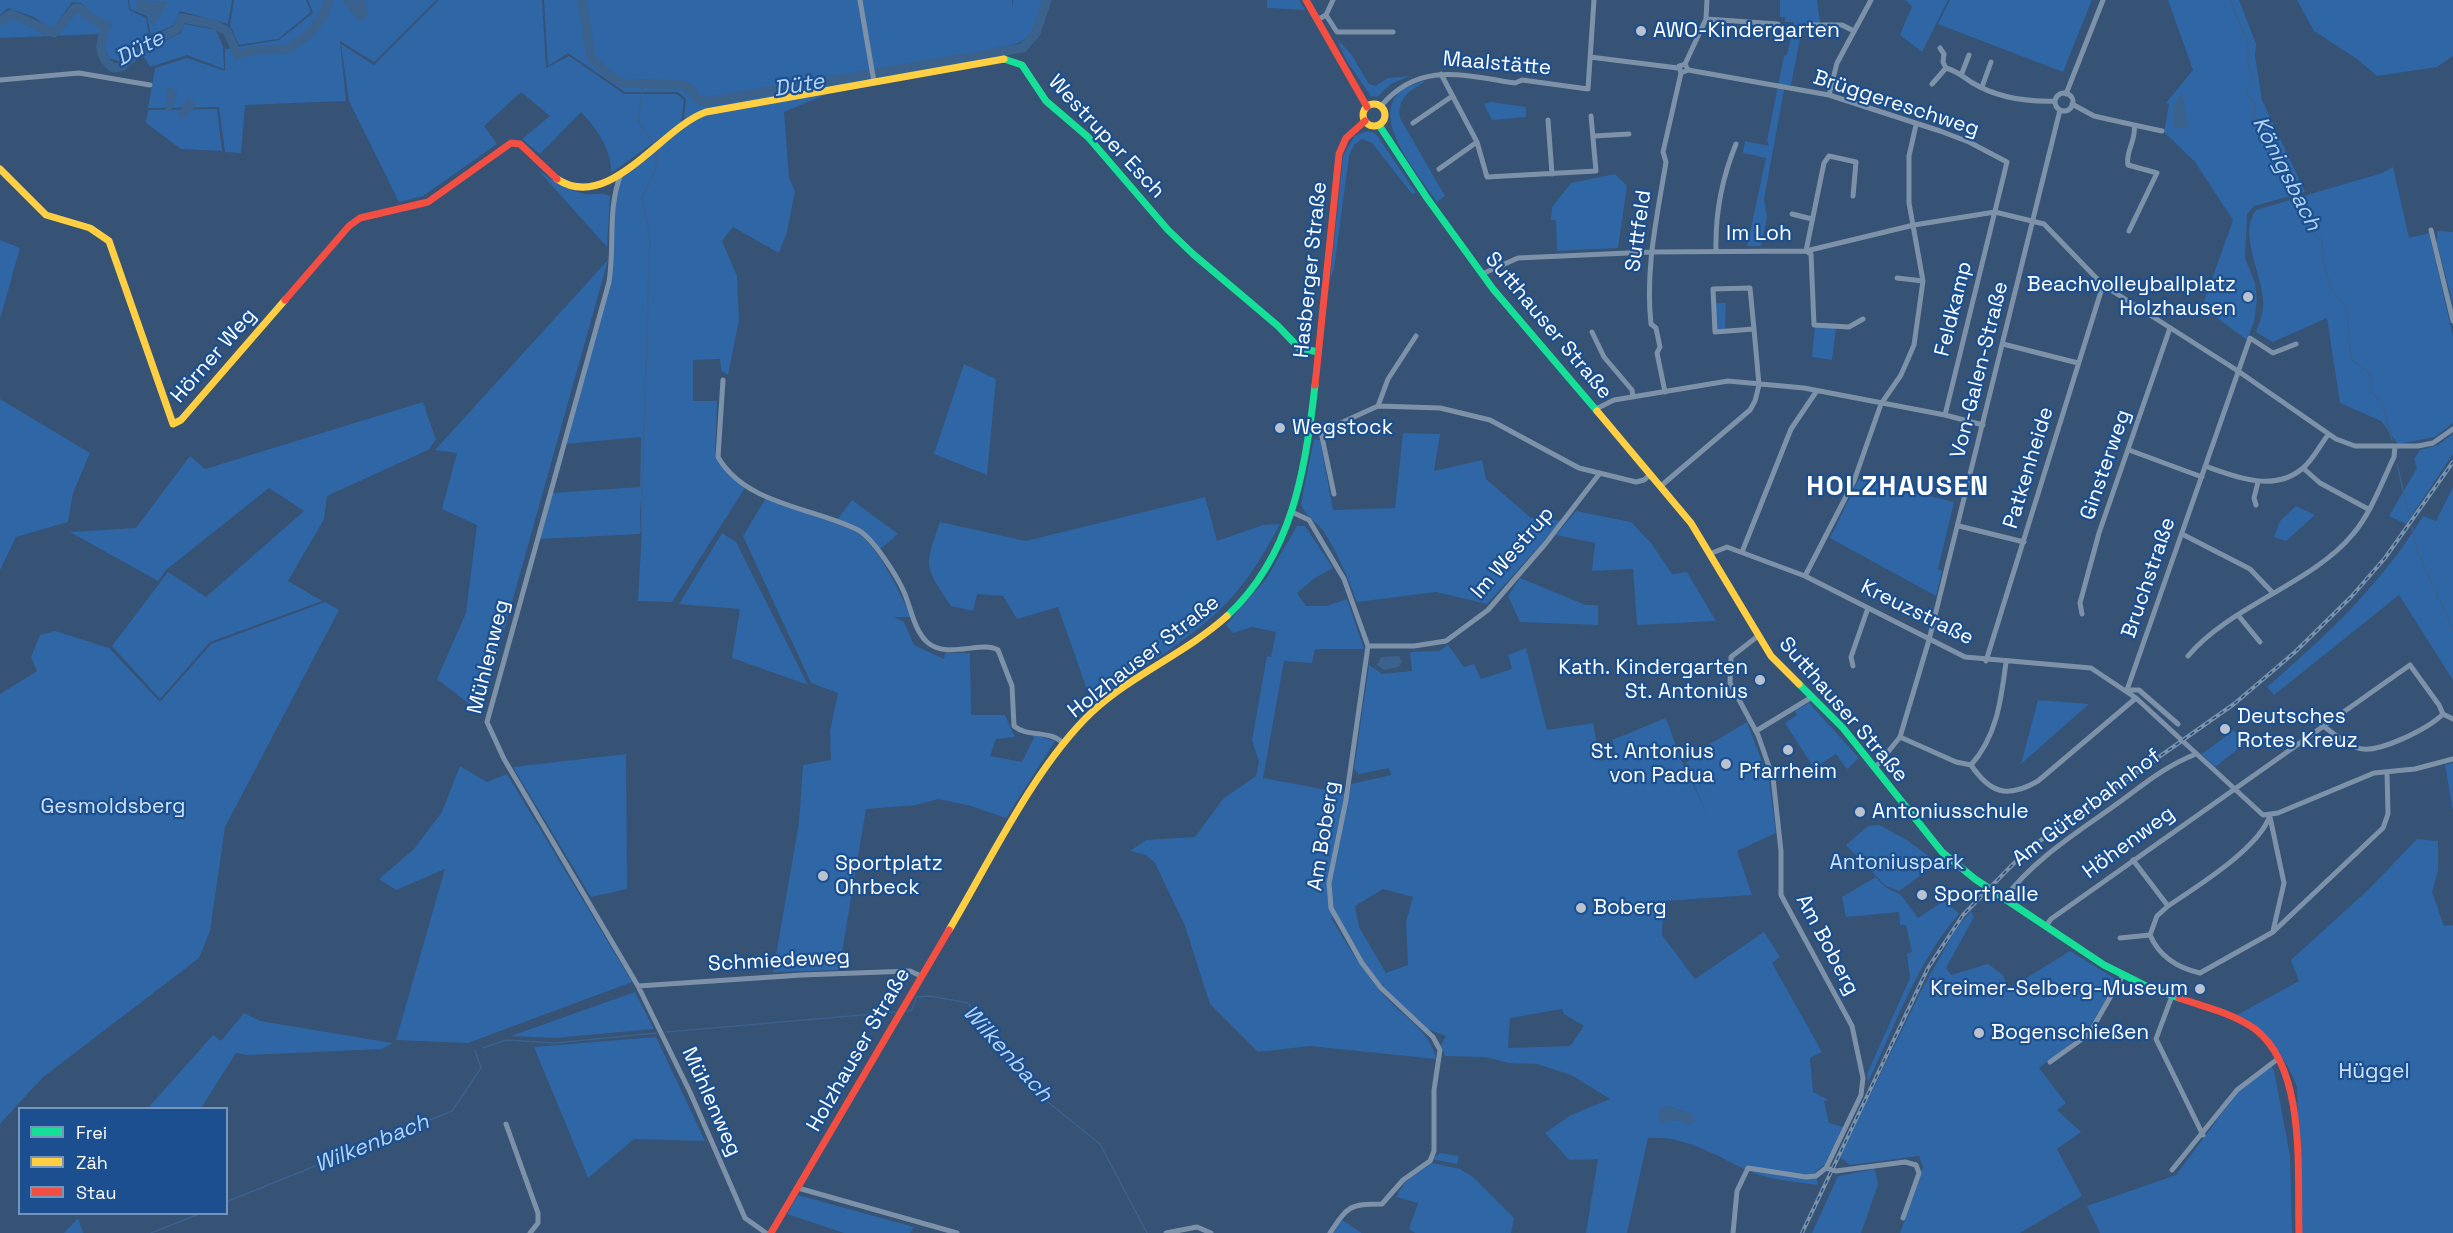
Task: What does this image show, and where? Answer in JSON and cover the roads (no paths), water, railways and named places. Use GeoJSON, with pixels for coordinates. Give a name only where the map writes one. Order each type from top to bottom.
{"type":"FeatureCollection","features":[{"type":"Feature","properties":{"kind":"street"},"geometry":{"type":"LineString","coordinates":[[860,0],[874,76]]}},
{"type":"Feature","properties":{"kind":"street"},"geometry":{"type":"LineString","coordinates":[[1306,0],[1367,107]]}},
{"type":"Feature","properties":{"kind":"street"},"geometry":{"type":"LineString","coordinates":[[1317,21],[1326,15],[1333,0]]}},
{"type":"Feature","properties":{"kind":"street"},"geometry":{"type":"LineString","coordinates":[[1594,0],[1590,57],[1680,70],[1686,67],[1706,19],[1707,0]]}},
{"type":"Feature","properties":{"kind":"street"},"geometry":{"type":"LineString","coordinates":[[1829,95],[1837,63],[1871,0]]}},
{"type":"Feature","properties":{"kind":"street"},"geometry":{"type":"LineString","coordinates":[[2066,94],[2103,0]]}},
{"type":"Feature","properties":{"kind":"street"},"geometry":{"type":"LineString","coordinates":[[1326,15],[1337,32],[1393,32]]}},
{"type":"Feature","properties":{"kind":"street"},"geometry":{"type":"LineString","coordinates":[[1706,19],[1778,24]]}},
{"type":"Feature","properties":{"kind":"street"},"geometry":{"type":"LineString","coordinates":[[1808,25],[1842,26],[1854,31]]}},
{"type":"Feature","properties":{"kind":"street"},"geometry":{"type":"LineString","coordinates":[[1940,48],[1944,54],[1943,62],[1946,68],[1962,73],[1982,87],[2020,101],[2055,101],[2061,94],[2066,94]]}},
{"type":"Feature","properties":{"kind":"street"},"geometry":{"type":"LineString","coordinates":[[1962,73],[1969,56]]}},
{"type":"Feature","properties":{"kind":"street","name":"Maalstätte"},"geometry":{"type":"LineString","coordinates":[[1381,106],[1392,93],[1401,87],[1441,74],[1588,89],[1590,57]]}},
{"type":"Feature","properties":{"kind":"street","name":"Westruper Esch"},"geometry":{"type":"LineString","coordinates":[[511,143],[520,144],[560,181],[572,188],[586,189],[602,184],[621,172],[694,116],[706,112],[874,76],[1004,59],[1013,60],[1025,70],[1046,101],[1088,137],[1168,230],[1193,254],[1278,326],[1299,348],[1318,352]]}},
{"type":"Feature","properties":{"kind":"street"},"geometry":{"type":"LineString","coordinates":[[1982,87],[1991,62]]}},
{"type":"Feature","properties":{"kind":"street","name":"Brüggereschweg"},"geometry":{"type":"LineString","coordinates":[[1686,67],[1829,95],[1969,142],[2007,162],[1995,212]]}},
{"type":"Feature","properties":{"kind":"street"},"geometry":{"type":"LineString","coordinates":[[1932,84],[1946,68]]}},
{"type":"Feature","properties":{"kind":"street","name":"Suttfeld"},"geometry":{"type":"LineString","coordinates":[[1665,392],[1657,353],[1660,347],[1656,328],[1651,324],[1649,313],[1650,252],[1666,162],[1663,152],[1680,70]]}},
{"type":"Feature","properties":{"kind":"street"},"geometry":{"type":"LineString","coordinates":[[0,80],[79,73],[150,85]]}},
{"type":"Feature","properties":{"kind":"street"},"geometry":{"type":"LineString","coordinates":[[1441,74],[1451,97],[1477,142],[1487,177],[1596,171],[1591,116]]}},
{"type":"Feature","properties":{"kind":"street"},"geometry":{"type":"LineString","coordinates":[[2066,94],[2072,104],[2094,116],[2162,131]]}},
{"type":"Feature","properties":{"kind":"street"},"geometry":{"type":"LineString","coordinates":[[1413,123],[1451,97]]}},
{"type":"Feature","properties":{"kind":"street"},"geometry":{"type":"LineString","coordinates":[[2055,101],[2060,110],[2065,111],[2072,104]]}},
{"type":"Feature","properties":{"kind":"street"},"geometry":{"type":"LineString","coordinates":[[1372,104],[1381,106],[1385,116],[1379,125],[1370,125],[1365,121],[1364,112],[1372,104]]}},
{"type":"Feature","properties":{"kind":"street","name":"Von-Galen-Straße"},"geometry":{"type":"LineString","coordinates":[[1875,768],[1900,738],[1929,639],[1959,526],[2060,110]]}},
{"type":"Feature","properties":{"kind":"street"},"geometry":{"type":"LineString","coordinates":[[1548,120],[1552,174]]}},
{"type":"Feature","properties":{"kind":"street","name":"Hasberger Straße"},"geometry":{"type":"LineString","coordinates":[[1311,434],[1340,154],[1346,138],[1365,121]]}},
{"type":"Feature","properties":{"kind":"street","name":"Sutthauser Straße"},"geometry":{"type":"LineString","coordinates":[[1379,125],[1427,198],[1482,274],[1662,484],[1712,553],[1771,656],[1843,728],[1944,853],[2004,899],[2123,975],[2172,996],[2239,1020],[2263,1036],[2279,1058],[2289,1080],[2294,1105],[2299,1233]]}},
{"type":"Feature","properties":{"kind":"street"},"geometry":{"type":"LineString","coordinates":[[1806,576],[1854,481],[1881,404],[1901,375],[1914,345],[1923,281],[1909,203],[1909,156],[1916,125]]}},
{"type":"Feature","properties":{"kind":"street"},"geometry":{"type":"LineString","coordinates":[[2129,231],[2157,173],[2128,165],[2127,157],[2135,132],[2134,125]]}},
{"type":"Feature","properties":{"kind":"street"},"geometry":{"type":"LineString","coordinates":[[1594,136],[1629,134]]}},
{"type":"Feature","properties":{"kind":"street"},"geometry":{"type":"LineString","coordinates":[[1439,169],[1477,142]]}},
{"type":"Feature","properties":{"kind":"street","name":"Hörner Weg"},"geometry":{"type":"LineString","coordinates":[[0,169],[46,214],[90,228],[109,241],[173,424],[181,420],[349,226],[367,216],[428,202],[511,143]]}},
{"type":"Feature","properties":{"kind":"street"},"geometry":{"type":"LineString","coordinates":[[1716,251],[1715,226],[1725,172],[1736,144]]}},
{"type":"Feature","properties":{"kind":"street"},"geometry":{"type":"LineString","coordinates":[[1853,196],[1856,162],[1829,156],[1824,163],[1806,251],[1811,254],[1815,325],[1849,327],[1863,319]]}},
{"type":"Feature","properties":{"kind":"street","name":"Mühlenweg"},"geometry":{"type":"LineString","coordinates":[[621,172],[614,191],[611,213],[613,244],[609,282],[492,696],[488,722],[504,759],[638,986],[690,1092],[745,1218],[766,1233]]}},
{"type":"Feature","properties":{"kind":"street","name":"Im Loh"},"geometry":{"type":"LineString","coordinates":[[1482,274],[1518,258],[1650,252],[1806,251],[1914,225],[1995,212],[2034,221]]}},
{"type":"Feature","properties":{"kind":"street","name":"Feldkamp"},"geometry":{"type":"LineString","coordinates":[[1945,415],[1995,212]]}},
{"type":"Feature","properties":{"kind":"street"},"geometry":{"type":"LineString","coordinates":[[1792,214],[1812,219]]}},
{"type":"Feature","properties":{"kind":"street"},"geometry":{"type":"LineString","coordinates":[[2034,221],[2044,224],[2103,285],[2238,371],[2328,435],[2355,446],[2395,446],[2433,443],[2453,429]]}},
{"type":"Feature","properties":{"kind":"street"},"geometry":{"type":"LineString","coordinates":[[2431,230],[2453,321]]}},
{"type":"Feature","properties":{"kind":"street"},"geometry":{"type":"LineString","coordinates":[[1897,278],[1923,281]]}},
{"type":"Feature","properties":{"kind":"street","name":"Patkenheide"},"geometry":{"type":"LineString","coordinates":[[1986,661],[2103,285]]}},
{"type":"Feature","properties":{"kind":"street"},"geometry":{"type":"LineString","coordinates":[[1662,484],[1750,410],[1759,385],[1754,329],[1750,288],[1713,289],[1715,332],[1754,329]]}},
{"type":"Feature","properties":{"kind":"street","name":"Ginsterweg"},"geometry":{"type":"LineString","coordinates":[[2082,614],[2080,603],[2087,573],[2170,328]]}},
{"type":"Feature","properties":{"kind":"street"},"geometry":{"type":"LineString","coordinates":[[1592,332],[1604,357],[1632,390],[1633,397]]}},
{"type":"Feature","properties":{"kind":"street"},"geometry":{"type":"LineString","coordinates":[[1378,406],[1388,379],[1416,336]]}},
{"type":"Feature","properties":{"kind":"street","name":"Bruchstraße"},"geometry":{"type":"LineString","coordinates":[[2127,690],[2250,338],[2274,353],[2296,344]]}},
{"type":"Feature","properties":{"kind":"street"},"geometry":{"type":"LineString","coordinates":[[2003,344],[2078,363]]}},
{"type":"Feature","properties":{"kind":"street"},"geometry":{"type":"LineString","coordinates":[[723,380],[718,457],[730,473],[748,488],[860,531],[896,578],[926,641],[938,647],[954,649],[989,646],[998,650],[1012,686],[1014,726],[1023,731],[1052,735],[1063,743]]}},
{"type":"Feature","properties":{"kind":"street"},"geometry":{"type":"LineString","coordinates":[[1596,409],[1605,403],[1633,397],[1728,381],[1816,392],[1983,424]]}},
{"type":"Feature","properties":{"kind":"street"},"geometry":{"type":"LineString","coordinates":[[1742,552],[1791,429],[1816,392]]}},
{"type":"Feature","properties":{"kind":"street"},"geometry":{"type":"LineString","coordinates":[[1311,434],[1321,432],[1378,406],[1418,405],[1490,420],[1568,464],[1640,482],[1652,474]]}},
{"type":"Feature","properties":{"kind":"street"},"geometry":{"type":"LineString","coordinates":[[1321,432],[1334,494]]}},
{"type":"Feature","properties":{"kind":"street","name":"Holzhauser Straße"},"geometry":{"type":"LineString","coordinates":[[771,1233],[1043,771],[1063,743],[1100,706],[1200,639],[1234,609],[1262,574],[1284,537],[1294,513],[1311,434]]}},
{"type":"Feature","properties":{"kind":"street"},"geometry":{"type":"LineString","coordinates":[[2205,466],[2258,482],[2283,479],[2303,468],[2328,435]]}},
{"type":"Feature","properties":{"kind":"street"},"geometry":{"type":"LineString","coordinates":[[2188,656],[2238,615],[2330,556],[2354,534],[2394,458],[2395,446]]}},
{"type":"Feature","properties":{"kind":"street"},"geometry":{"type":"LineString","coordinates":[[2129,450],[2202,477]]}},
{"type":"Feature","properties":{"kind":"street"},"geometry":{"type":"LineString","coordinates":[[2303,468],[2320,483],[2368,509]]}},
{"type":"Feature","properties":{"kind":"street","name":"Im Westrup"},"geometry":{"type":"LineString","coordinates":[[1368,646],[1414,646],[1446,641],[1488,610],[1546,543],[1600,473]]}},
{"type":"Feature","properties":{"kind":"street"},"geometry":{"type":"LineString","coordinates":[[2256,505],[2254,498],[2258,482]]}},
{"type":"Feature","properties":{"kind":"street","name":"Am Boberg"},"geometry":{"type":"LineString","coordinates":[[1294,513],[1309,520],[1344,579],[1368,646],[1346,800],[1328,892],[1331,908],[1362,963],[1402,1011],[1432,1037],[1440,1050],[1441,1059],[1434,1089],[1434,1151],[1430,1161],[1403,1180],[1382,1204],[1357,1204],[1348,1209],[1329,1233]]}},
{"type":"Feature","properties":{"kind":"street"},"geometry":{"type":"LineString","coordinates":[[1959,526],[2024,542]]}},
{"type":"Feature","properties":{"kind":"street"},"geometry":{"type":"LineString","coordinates":[[2182,534],[2250,569],[2273,593]]}},
{"type":"Feature","properties":{"kind":"street","name":"Kreuzstraße"},"geometry":{"type":"LineString","coordinates":[[1712,553],[1727,547],[1806,576],[1965,657],[1986,661],[2091,668],[2127,690],[2263,815],[2270,815]]}},
{"type":"Feature","properties":{"kind":"street"},"geometry":{"type":"LineString","coordinates":[[1853,666],[1851,657],[1868,608]]}},
{"type":"Feature","properties":{"kind":"street"},"geometry":{"type":"LineString","coordinates":[[2238,615],[2260,642]]}},
{"type":"Feature","properties":{"kind":"street","name":"Am Boberg"},"geometry":{"type":"LineString","coordinates":[[1733,1233],[1737,1191],[1748,1168],[1806,1178],[1816,1176],[1826,1168],[1861,1095],[1863,1078],[1851,1026],[1781,895],[1781,851],[1774,786],[1756,731],[1730,683],[1730,660],[1733,654],[1758,636]]}},
{"type":"Feature","properties":{"kind":"street"},"geometry":{"type":"LineString","coordinates":[[1971,765],[1984,750],[1993,730],[2006,662]]}},
{"type":"Feature","properties":{"kind":"street","name":"Höhenweg"},"geometry":{"type":"LineString","coordinates":[[2046,926],[2051,918],[2410,665],[2443,714]]}},
{"type":"Feature","properties":{"kind":"street"},"geometry":{"type":"LineString","coordinates":[[2127,690],[2139,690],[2178,724]]}},
{"type":"Feature","properties":{"kind":"street"},"geometry":{"type":"LineString","coordinates":[[1756,731],[1812,697]]}},
{"type":"Feature","properties":{"kind":"street"},"geometry":{"type":"LineString","coordinates":[[1900,738],[1956,762],[1971,765],[1982,782],[1996,790],[2022,790],[2038,781],[2136,698]]}},
{"type":"Feature","properties":{"kind":"street"},"geometry":{"type":"LineString","coordinates":[[2322,725],[2358,749],[2370,750],[2434,723],[2443,714],[2453,720]]}},
{"type":"Feature","properties":{"kind":"street","name":"Am Güterbahnhof"},"geometry":{"type":"LineString","coordinates":[[2004,899],[2017,881],[2050,851],[2169,764],[2196,754]]}},
{"type":"Feature","properties":{"kind":"street"},"geometry":{"type":"LineString","coordinates":[[2270,815],[2374,773],[2415,769],[2453,759]]}},
{"type":"Feature","properties":{"kind":"street"},"geometry":{"type":"LineString","coordinates":[[2270,815],[2267,825],[2227,865],[2157,916],[2150,935],[2154,946],[2185,970],[2200,973],[2273,932],[2383,828],[2388,814],[2386,772]]}},
{"type":"Feature","properties":{"kind":"street"},"geometry":{"type":"LineString","coordinates":[[2270,815],[2284,883],[2273,932]]}},
{"type":"Feature","properties":{"kind":"street"},"geometry":{"type":"LineString","coordinates":[[2133,860],[2168,906]]}},
{"type":"Feature","properties":{"kind":"street"},"geometry":{"type":"LineString","coordinates":[[2120,938],[2150,935]]}},
{"type":"Feature","properties":{"kind":"street","name":"Schmiedeweg"},"geometry":{"type":"LineString","coordinates":[[638,986],[802,975],[910,971],[921,976]]}},
{"type":"Feature","properties":{"kind":"street"},"geometry":{"type":"LineString","coordinates":[[2050,1062],[2089,1034],[2123,975]]}},
{"type":"Feature","properties":{"kind":"street"},"geometry":{"type":"LineString","coordinates":[[2172,996],[2156,1039],[2203,1135]]}},
{"type":"Feature","properties":{"kind":"street"},"geometry":{"type":"LineString","coordinates":[[2172,1170],[2203,1135],[2237,1090],[2279,1058]]}},
{"type":"Feature","properties":{"kind":"street"},"geometry":{"type":"LineString","coordinates":[[506,1124],[538,1213],[538,1223],[530,1233]]}},
{"type":"Feature","properties":{"kind":"street"},"geometry":{"type":"LineString","coordinates":[[1826,1168],[1836,1171],[1905,1162],[1916,1165],[1918,1173],[1903,1218]]}},
{"type":"Feature","properties":{"kind":"street"},"geometry":{"type":"LineString","coordinates":[[798,1188],[957,1233]]}},
{"type":"Feature","properties":{"kind":"street"},"geometry":{"type":"LineString","coordinates":[[1166,1233],[1197,1227],[1211,1233]]}},
{"type":"Feature","properties":{"kind":"waterway","name":"Düte"},"geometry":{"type":"LineString","coordinates":[[0,21],[11,14],[54,33],[75,8],[79,8],[92,19],[106,25],[101,48],[104,59],[113,68],[121,67],[147,45],[177,29],[182,18],[213,24],[227,31],[238,55],[255,50],[288,49],[310,33],[323,16],[329,0]]}},
{"type":"Feature","properties":{"kind":"waterway","name":"Düte"},"geometry":{"type":"LineString","coordinates":[[348,0],[360,16],[363,14],[361,0]]}},
{"type":"Feature","properties":{"kind":"waterway","name":"Düte"},"geometry":{"type":"LineString","coordinates":[[582,0],[591,57],[608,75],[623,83],[684,85],[693,92],[697,99],[705,102],[1023,48],[1036,33],[1047,0]]}},
{"type":"Feature","properties":{"kind":"waterway","name":"Königsbach"},"geometry":{"type":"LineString","coordinates":[[2230,0],[2248,44],[2248,63],[2253,79],[2245,93],[2255,103],[2254,116],[2263,124],[2263,139],[2272,148],[2310,219],[2312,233],[2322,240],[2323,260],[2332,291],[2346,306],[2351,359],[2370,374],[2371,391],[2382,403],[2392,440]]}},
{"type":"Feature","properties":{"kind":"waterway"},"geometry":{"type":"LineString","coordinates":[[643,84],[638,121],[654,144]]}},
{"type":"Feature","properties":{"kind":"waterway"},"geometry":{"type":"LineString","coordinates":[[641,532],[650,237],[642,198],[656,170],[656,152]]}},
{"type":"Feature","properties":{"kind":"waterway","name":"Königsbach"},"geometry":{"type":"LineString","coordinates":[[2397,464],[2410,519]]}},
{"type":"Feature","properties":{"kind":"waterway","name":"Königsbach"},"geometry":{"type":"LineString","coordinates":[[2412,527],[2418,553],[2453,629]]}},
{"type":"Feature","properties":{"kind":"waterway","name":"Wilkenbach"},"geometry":{"type":"LineString","coordinates":[[904,1011],[911,1011],[917,997],[930,996],[968,1003],[995,1045],[1038,1094],[1100,1144],[1147,1233]]}},
{"type":"Feature","properties":{"kind":"waterway","name":"Wilkenbach"},"geometry":{"type":"LineString","coordinates":[[666,1032],[897,1012]]}},
{"type":"Feature","properties":{"kind":"waterway","name":"Wilkenbach"},"geometry":{"type":"LineString","coordinates":[[483,1048],[506,1040],[555,1043],[657,1033]]}},
{"type":"Feature","properties":{"kind":"waterway","name":"Wilkenbach"},"geometry":{"type":"LineString","coordinates":[[228,1201],[452,1111],[481,1068],[475,1050]]}},
{"type":"Feature","properties":{"kind":"waterway","name":"Wilkenbach"},"geometry":{"type":"LineString","coordinates":[[151,1233],[196,1215]]}},
{"type":"Feature","properties":{"kind":"railway"},"geometry":{"type":"LineString","coordinates":[[1802,1233],[1928,968],[1963,915],[2027,850],[2234,704],[2295,652],[2351,597],[2385,558],[2453,462]]}},
{"type":"Feature","properties":{"kind":"place","name":"AWO-Kindergarten"},"geometry":{"type":"Point","coordinates":[1641,31]}},
{"type":"Feature","properties":{"kind":"place","name":"Beachvolleyballplatz Holzhausen"},"geometry":{"type":"Point","coordinates":[2248,297]}},
{"type":"Feature","properties":{"kind":"place","name":"Wegstock"},"geometry":{"type":"Point","coordinates":[1280,428]}},
{"type":"Feature","properties":{"kind":"place","name":"Kath. Kindergarten St. Antonius"},"geometry":{"type":"Point","coordinates":[1760,680]}},
{"type":"Feature","properties":{"kind":"place","name":"Deutsches Rotes Kreuz"},"geometry":{"type":"Point","coordinates":[2225,729]}},
{"type":"Feature","properties":{"kind":"place","name":"Pfarrheim"},"geometry":{"type":"Point","coordinates":[1788,750]}},
{"type":"Feature","properties":{"kind":"place","name":"St. Antonius von Padua"},"geometry":{"type":"Point","coordinates":[1726,764]}},
{"type":"Feature","properties":{"kind":"place","name":"Antoniusschule"},"geometry":{"type":"Point","coordinates":[1860,812]}},
{"type":"Feature","properties":{"kind":"place","name":"Sportplatz Ohrbeck"},"geometry":{"type":"Point","coordinates":[823,876]}},
{"type":"Feature","properties":{"kind":"place","name":"Sporthalle"},"geometry":{"type":"Point","coordinates":[1922,895]}},
{"type":"Feature","properties":{"kind":"place","name":"Boberg"},"geometry":{"type":"Point","coordinates":[1581,908]}},
{"type":"Feature","properties":{"kind":"place","name":"Kreimer-Selberg-Museum"},"geometry":{"type":"Point","coordinates":[2200,989]}},
{"type":"Feature","properties":{"kind":"place","name":"Bogenschießen"},"geometry":{"type":"Point","coordinates":[1979,1033]}},
{"type":"Feature","properties":{"kind":"district","name":"HOLZHAUSEN"},"geometry":{"type":"Point","coordinates":[1898,488]}},
{"type":"Feature","properties":{"kind":"park label","name":"Gesmoldsberg"},"geometry":{"type":"Point","coordinates":[113,807]}},
{"type":"Feature","properties":{"kind":"park label","name":"Antoniuspark"},"geometry":{"type":"Point","coordinates":[1897,863]}},
{"type":"Feature","properties":{"kind":"park label","name":"Hüggel"},"geometry":{"type":"Point","coordinates":[2374,1072]}}]}
